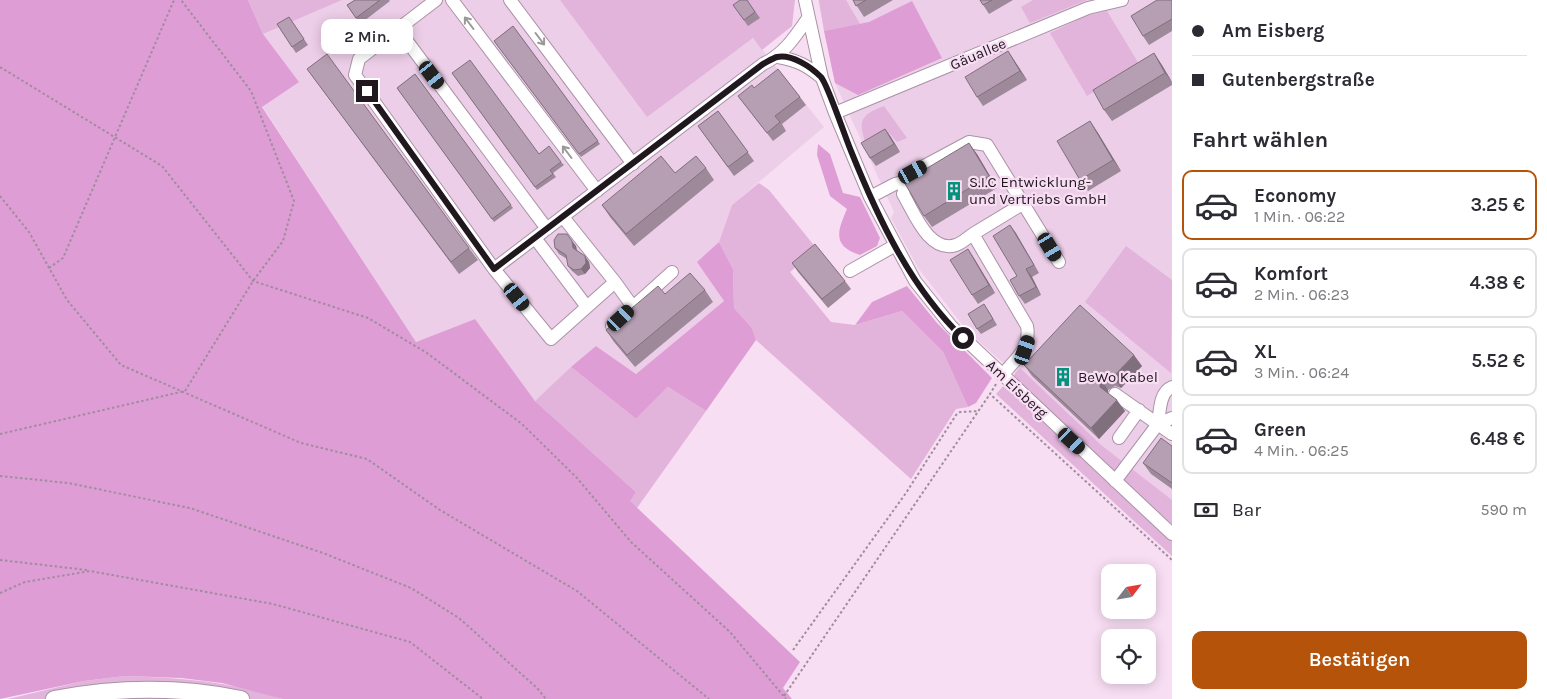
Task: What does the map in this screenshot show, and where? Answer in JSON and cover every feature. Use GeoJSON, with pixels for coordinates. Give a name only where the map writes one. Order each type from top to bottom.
{"type":"FeatureCollection","features":[{"type":"Feature","properties":{"kind":"main road"},"geometry":{"type":"LineString","coordinates":[[54,699],[104,691],[148,689],[198,692],[240,699]]}},
{"type":"Feature","properties":{"kind":"street"},"geometry":{"type":"LineString","coordinates":[[436,0],[359,59],[355,74],[494,269],[551,339],[615,282]]}},
{"type":"Feature","properties":{"kind":"street"},"geometry":{"type":"LineString","coordinates":[[452,0],[597,191]]}},
{"type":"Feature","properties":{"kind":"street"},"geometry":{"type":"LineString","coordinates":[[510,0],[632,164]]}},
{"type":"Feature","properties":{"kind":"street","name":"Am Eisberg"},"geometry":{"type":"LineString","coordinates":[[805,0],[822,78],[835,113],[870,197],[894,246],[915,281],[950,326],[1172,534]]}},
{"type":"Feature","properties":{"kind":"street","name":"Gäuallee"},"geometry":{"type":"LineString","coordinates":[[835,113],[1088,8],[1115,1]]}},
{"type":"Feature","properties":{"kind":"street"},"geometry":{"type":"LineString","coordinates":[[494,269],[763,64],[778,57],[808,18]]}},
{"type":"Feature","properties":{"kind":"street"},"geometry":{"type":"LineString","coordinates":[[398,29],[547,229]]}},
{"type":"Feature","properties":{"kind":"street"},"geometry":{"type":"LineString","coordinates":[[778,57],[807,65],[822,78]]}},
{"type":"Feature","properties":{"kind":"street"},"geometry":{"type":"LineString","coordinates":[[1024,203],[955,245],[941,245],[929,239],[903,194],[907,181],[913,172],[969,142],[987,145],[994,153],[1024,203],[1059,262]]}},
{"type":"Feature","properties":{"kind":"street"},"geometry":{"type":"LineString","coordinates":[[870,197],[895,184],[907,181]]}},
{"type":"Feature","properties":{"kind":"street"},"geometry":{"type":"LineString","coordinates":[[563,217],[633,306]]}},
{"type":"Feature","properties":{"kind":"street"},"geometry":{"type":"LineString","coordinates":[[973,234],[1027,326],[1029,337],[1025,350],[1002,375]]}},
{"type":"Feature","properties":{"kind":"street"},"geometry":{"type":"LineString","coordinates":[[535,238],[587,307]]}},
{"type":"Feature","properties":{"kind":"street"},"geometry":{"type":"LineString","coordinates":[[850,271],[894,246]]}},
{"type":"Feature","properties":{"kind":"street"},"geometry":{"type":"LineString","coordinates":[[609,329],[672,272]]}},
{"type":"Feature","properties":{"kind":"street"},"geometry":{"type":"LineString","coordinates":[[1115,481],[1158,424],[1162,397],[1172,387]]}},
{"type":"Feature","properties":{"kind":"street"},"geometry":{"type":"LineString","coordinates":[[1115,394],[1172,434]]}},
{"type":"Feature","properties":{"kind":"street"},"geometry":{"type":"LineString","coordinates":[[1119,438],[1139,410]]}},
{"type":"Feature","properties":{"kind":"street"},"geometry":{"type":"LineString","coordinates":[[1158,424],[1172,418]]}},
{"type":"Feature","properties":{"kind":"path"},"geometry":{"type":"LineString","coordinates":[[49,268],[63,258],[174,0]]}},
{"type":"Feature","properties":{"kind":"path"},"geometry":{"type":"LineString","coordinates":[[0,434],[185,392],[253,281],[283,241],[294,201],[251,91],[181,0]]}},
{"type":"Feature","properties":{"kind":"path"},"geometry":{"type":"LineString","coordinates":[[0,67],[162,166],[253,281],[368,318],[428,353],[522,424],[577,478],[631,542],[730,632],[786,699]]}},
{"type":"Feature","properties":{"kind":"path"},"geometry":{"type":"LineString","coordinates":[[0,196],[29,232],[67,300],[121,365],[301,442],[367,458],[440,510],[577,591],[709,699]]}},
{"type":"Feature","properties":{"kind":"path"},"geometry":{"type":"LineString","coordinates":[[784,696],[1002,375]]}},
{"type":"Feature","properties":{"kind":"path"},"geometry":{"type":"LineString","coordinates":[[990,394],[1172,560]]}},
{"type":"Feature","properties":{"kind":"path"},"geometry":{"type":"LineString","coordinates":[[793,650],[906,493],[956,415],[960,412],[979,411]]}},
{"type":"Feature","properties":{"kind":"path"},"geometry":{"type":"LineString","coordinates":[[0,476],[68,484],[190,508],[322,553],[411,588],[459,618],[537,688],[546,699]]}},
{"type":"Feature","properties":{"kind":"path"},"geometry":{"type":"LineString","coordinates":[[0,560],[90,570],[273,604],[410,642],[483,699]]}},
{"type":"Feature","properties":{"kind":"path"},"geometry":{"type":"LineString","coordinates":[[0,593],[25,582],[90,570]]}},
{"type":"Feature","properties":{"kind":"shaded area"},"geometry":{"type":"Polygon","coordinates":[[[0,0],[248,0],[263,34],[299,82],[262,107],[416,342],[475,319],[535,401],[636,492],[630,501],[800,662],[783,688],[792,699],[283,699],[222,683],[181,678],[125,676],[84,681],[0,699],[0,0]]]}},
{"type":"Feature","properties":{"kind":"shaded area"},"geometry":{"type":"Polygon","coordinates":[[[248,0],[342,0],[263,34],[248,0]]]}},
{"type":"Feature","properties":{"kind":"shaded area"},"geometry":{"type":"Polygon","coordinates":[[[342,0],[560,0],[647,116],[753,38],[824,127],[732,205],[719,242],[698,262],[724,301],[636,374],[596,346],[535,401],[475,319],[416,342],[262,106],[298,82],[263,34],[342,0]]]}},
{"type":"Feature","properties":{"kind":"shaded area"},"geometry":{"type":"Polygon","coordinates":[[[560,0],[795,0],[792,26],[762,50],[753,38],[647,117],[560,0]]]}},
{"type":"Feature","properties":{"kind":"shaded area"},"geometry":{"type":"Polygon","coordinates":[[[818,0],[1172,0],[1172,510],[968,332],[918,268],[891,218],[894,212],[835,83],[818,0]]]}},
{"type":"Feature","properties":{"kind":"shaded area"},"geometry":{"type":"Polygon","coordinates":[[[819,0],[846,0],[860,24],[824,31],[819,0]]]}},
{"type":"Feature","properties":{"kind":"shaded area"},"geometry":{"type":"Polygon","coordinates":[[[1033,0],[1087,0],[1030,23],[1021,7],[1033,0]]]}},
{"type":"Feature","properties":{"kind":"shaded area"},"geometry":{"type":"Polygon","coordinates":[[[912,1],[942,58],[858,95],[835,83],[824,31],[869,22],[912,1]]]}},
{"type":"Feature","properties":{"kind":"shaded area"},"geometry":{"type":"Polygon","coordinates":[[[1107,11],[1139,64],[1087,96],[1050,33],[1086,16],[1107,11]]]}},
{"type":"Feature","properties":{"kind":"shaded area"},"geometry":{"type":"Polygon","coordinates":[[[884,106],[907,138],[897,142],[890,134],[867,148],[862,132],[862,121],[869,113],[884,106]]]}},
{"type":"Feature","properties":{"kind":"shaded area"},"geometry":{"type":"Polygon","coordinates":[[[818,144],[830,154],[843,193],[860,197],[880,238],[877,246],[860,255],[844,247],[839,237],[841,224],[847,209],[830,196],[817,155],[818,144]]]}},
{"type":"Feature","properties":{"kind":"shaded area"},"geometry":{"type":"Polygon","coordinates":[[[759,183],[769,190],[817,249],[790,272],[831,322],[855,325],[902,311],[943,352],[968,407],[956,409],[911,479],[756,340],[752,328],[734,308],[733,269],[719,242],[732,205],[759,183]]]}},
{"type":"Feature","properties":{"kind":"shaded area"},"geometry":{"type":"Polygon","coordinates":[[[719,242],[733,269],[734,308],[752,328],[756,340],[706,411],[668,387],[636,419],[571,367],[596,346],[636,374],[724,301],[697,262],[719,242]]]}},
{"type":"Feature","properties":{"kind":"shaded area"},"geometry":{"type":"Polygon","coordinates":[[[1126,246],[1172,280],[1171,373],[1085,302],[1126,246]]]}},
{"type":"Feature","properties":{"kind":"shaded area"},"geometry":{"type":"Polygon","coordinates":[[[907,286],[937,323],[992,378],[976,403],[968,407],[943,352],[902,311],[855,325],[872,302],[907,286]]]}},
{"type":"Feature","properties":{"kind":"shaded area"},"geometry":{"type":"Polygon","coordinates":[[[571,367],[636,419],[668,387],[706,411],[637,508],[629,501],[636,492],[535,401],[571,367]]]}},
{"type":"Feature","properties":{"kind":"shaded area"},"geometry":{"type":"Polygon","coordinates":[[[1020,368],[1101,445],[1172,500],[1172,556],[996,394],[1020,368]]]}},
{"type":"Feature","properties":{"kind":"shaded area"},"geometry":{"type":"Polygon","coordinates":[[[125,676],[205,681],[244,688],[283,699],[8,699],[84,681],[125,676]]]}},
{"type":"Feature","properties":{"kind":"building"},"geometry":{"type":"Polygon","coordinates":[[[355,0],[380,0],[356,18],[347,5],[355,0]]]}},
{"type":"Feature","properties":{"kind":"building"},"geometry":{"type":"Polygon","coordinates":[[[740,0],[747,0],[755,12],[744,20],[733,5],[740,0]]]}},
{"type":"Feature","properties":{"kind":"building"},"geometry":{"type":"Polygon","coordinates":[[[853,0],[866,0],[856,6],[853,0]]]}},
{"type":"Feature","properties":{"kind":"building"},"geometry":{"type":"Polygon","coordinates":[[[980,0],[992,0],[983,5],[980,0]]]}},
{"type":"Feature","properties":{"kind":"building"},"geometry":{"type":"Polygon","coordinates":[[[1157,0],[1172,0],[1172,19],[1143,36],[1131,16],[1157,0]]]}},
{"type":"Feature","properties":{"kind":"building"},"geometry":{"type":"Polygon","coordinates":[[[289,17],[304,39],[292,47],[277,24],[289,17]]]}},
{"type":"Feature","properties":{"kind":"building"},"geometry":{"type":"Polygon","coordinates":[[[513,26],[598,141],[579,154],[494,41],[513,26]]]}},
{"type":"Feature","properties":{"kind":"building"},"geometry":{"type":"Polygon","coordinates":[[[1008,51],[1020,71],[977,97],[965,77],[1008,51]]]}},
{"type":"Feature","properties":{"kind":"building"},"geometry":{"type":"Polygon","coordinates":[[[1154,53],[1165,73],[1104,110],[1093,90],[1154,53]]]}},
{"type":"Feature","properties":{"kind":"building"},"geometry":{"type":"Polygon","coordinates":[[[327,54],[469,248],[451,262],[307,69],[327,54]]]}},
{"type":"Feature","properties":{"kind":"building"},"geometry":{"type":"Polygon","coordinates":[[[470,60],[539,154],[549,146],[561,162],[550,170],[553,174],[535,187],[452,73],[470,60]]]}},
{"type":"Feature","properties":{"kind":"building"},"geometry":{"type":"Polygon","coordinates":[[[778,69],[800,97],[775,116],[780,122],[767,133],[738,96],[752,85],[754,88],[778,69]]]}},
{"type":"Feature","properties":{"kind":"building"},"geometry":{"type":"Polygon","coordinates":[[[415,74],[511,205],[492,219],[397,88],[415,74]]]}},
{"type":"Feature","properties":{"kind":"building"},"geometry":{"type":"Polygon","coordinates":[[[718,111],[748,152],[728,167],[698,126],[718,111]]]}},
{"type":"Feature","properties":{"kind":"building"},"geometry":{"type":"Polygon","coordinates":[[[1090,121],[1113,160],[1080,180],[1057,141],[1090,121]]]}},
{"type":"Feature","properties":{"kind":"building"},"geometry":{"type":"Polygon","coordinates":[[[885,129],[894,144],[870,158],[861,143],[885,129]]]}},
{"type":"Feature","properties":{"kind":"building","name":"S.I.C Entwicklung- und Vertriebs GmbH"},"geometry":{"type":"Polygon","coordinates":[[[969,143],[989,176],[924,216],[904,182],[969,143]]]}},
{"type":"Feature","properties":{"kind":"building"},"geometry":{"type":"Polygon","coordinates":[[[661,156],[675,173],[696,156],[706,168],[626,234],[602,205],[661,156]]]}},
{"type":"Feature","properties":{"kind":"building"},"geometry":{"type":"Polygon","coordinates":[[[1010,225],[1034,265],[1026,269],[1036,287],[1019,296],[1010,280],[1017,276],[993,236],[1010,225]]]}},
{"type":"Feature","properties":{"kind":"building"},"geometry":{"type":"Polygon","coordinates":[[[558,234],[567,234],[572,241],[573,248],[585,256],[586,263],[581,269],[574,270],[568,266],[566,255],[555,248],[554,240],[558,234]]]}},
{"type":"Feature","properties":{"kind":"building"},"geometry":{"type":"Polygon","coordinates":[[[815,244],[845,281],[822,299],[792,263],[815,244]]]}},
{"type":"Feature","properties":{"kind":"building"},"geometry":{"type":"Polygon","coordinates":[[[968,249],[989,285],[972,295],[950,260],[968,249]]]}},
{"type":"Feature","properties":{"kind":"building"},"geometry":{"type":"Polygon","coordinates":[[[690,273],[705,290],[627,355],[606,330],[658,286],[665,294],[690,273]]]}},
{"type":"Feature","properties":{"kind":"building"},"geometry":{"type":"Polygon","coordinates":[[[984,304],[993,319],[977,329],[968,314],[984,304]]]}},
{"type":"Feature","properties":{"kind":"building","name":"BeWo Kabel"},"geometry":{"type":"Polygon","coordinates":[[[1080,305],[1134,355],[1113,377],[1107,375],[1100,378],[1100,387],[1117,400],[1091,428],[1024,365],[1080,305]]]}},
{"type":"Feature","properties":{"kind":"building"},"geometry":{"type":"Polygon","coordinates":[[[1161,438],[1172,446],[1172,483],[1143,463],[1161,438]]]}},
{"type":"Feature","properties":{"kind":"place","name":"S.I.C Entwicklung- und Vertriebs GmbH"},"geometry":{"type":"Point","coordinates":[954,191]}},
{"type":"Feature","properties":{"kind":"place","name":"BeWo Kabel"},"geometry":{"type":"Point","coordinates":[1063,377]}},
{"type":"Feature","properties":{"kind":"route"},"geometry":{"type":"LineString","coordinates":[[367,91],[494,269],[763,64],[778,57],[807,65],[822,78],[870,197],[894,246],[915,281],[950,326],[963,338]]}}]}
